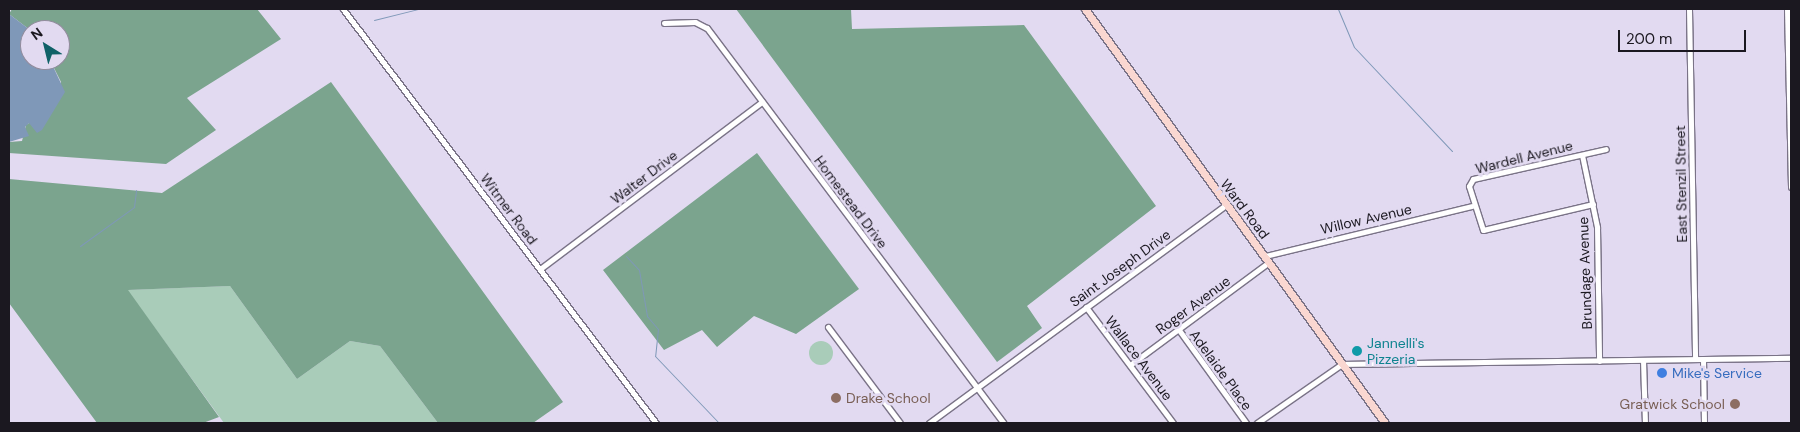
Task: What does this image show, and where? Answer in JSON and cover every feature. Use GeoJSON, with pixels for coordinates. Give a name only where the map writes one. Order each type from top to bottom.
{"type":"FeatureCollection","features":[{"type":"Feature","properties":{"kind":"main road","name":"Ward Road"},"geometry":{"type":"LineString","coordinates":[[1085,9],[1386,423]]}},
{"type":"Feature","properties":{"kind":"street","name":"Witmer Road"},"geometry":{"type":"LineString","coordinates":[[343,9],[656,423]]}},
{"type":"Feature","properties":{"kind":"street","name":"East Stenzil Street"},"geometry":{"type":"LineString","coordinates":[[1689,9],[1695,359]]}},
{"type":"Feature","properties":{"kind":"street"},"geometry":{"type":"LineString","coordinates":[[1787,9],[1791,187]]}},
{"type":"Feature","properties":{"kind":"street","name":"Homestead Drive"},"geometry":{"type":"LineString","coordinates":[[664,23],[695,22],[706,28],[1004,423]]}},
{"type":"Feature","properties":{"kind":"street","name":"Walter Drive"},"geometry":{"type":"LineString","coordinates":[[540,269],[762,102]]}},
{"type":"Feature","properties":{"kind":"street","name":"Wardell Avenue"},"geometry":{"type":"LineString","coordinates":[[1472,206],[1469,186],[1473,179],[1606,149]]}},
{"type":"Feature","properties":{"kind":"street","name":"Brundage Avenue"},"geometry":{"type":"LineString","coordinates":[[1582,155],[1593,204],[1599,360]]}},
{"type":"Feature","properties":{"kind":"street"},"geometry":{"type":"LineString","coordinates":[[1472,206],[1483,230],[1593,204]]}},
{"type":"Feature","properties":{"kind":"street","name":"Saint Joseph Drive"},"geometry":{"type":"LineString","coordinates":[[929,423],[1226,205]]}},
{"type":"Feature","properties":{"kind":"street","name":"Willow Avenue"},"geometry":{"type":"LineString","coordinates":[[1267,259],[1472,206]]}},
{"type":"Feature","properties":{"kind":"street","name":"Roger Avenue"},"geometry":{"type":"LineString","coordinates":[[1130,365],[1179,330],[1267,259]]}},
{"type":"Feature","properties":{"kind":"street","name":"Wallace Avenue"},"geometry":{"type":"LineString","coordinates":[[1086,307],[1173,423]]}},
{"type":"Feature","properties":{"kind":"street"},"geometry":{"type":"LineString","coordinates":[[828,327],[900,423]]}},
{"type":"Feature","properties":{"kind":"street","name":"Adelaide Place"},"geometry":{"type":"LineString","coordinates":[[1179,330],[1246,423]]}},
{"type":"Feature","properties":{"kind":"street"},"geometry":{"type":"LineString","coordinates":[[1257,423],[1342,364],[1791,358]]}},
{"type":"Feature","properties":{"kind":"street"},"geometry":{"type":"LineString","coordinates":[[1703,359],[1704,423]]}},
{"type":"Feature","properties":{"kind":"street"},"geometry":{"type":"LineString","coordinates":[[1643,360],[1645,423]]}},
{"type":"Feature","properties":{"kind":"green space"},"geometry":{"type":"Polygon","coordinates":[[[12,9],[257,9],[281,39],[187,98],[216,130],[166,164],[9,153],[9,142],[22,141],[26,125],[56,105],[61,82],[55,70],[70,70],[70,20],[20,20],[20,22],[9,14],[12,9]]]}},
{"type":"Feature","properties":{"kind":"green space"},"geometry":{"type":"Polygon","coordinates":[[[736,9],[851,9],[852,29],[1024,25],[1156,206],[1027,306],[1042,328],[997,362],[736,9]]]}},
{"type":"Feature","properties":{"kind":"green space"},"geometry":{"type":"Polygon","coordinates":[[[331,82],[563,402],[533,423],[438,423],[380,346],[350,341],[297,379],[230,286],[128,290],[219,417],[203,423],[97,423],[9,303],[9,179],[162,193],[331,82]]]}},
{"type":"Feature","properties":{"kind":"green space"},"geometry":{"type":"Polygon","coordinates":[[[757,153],[859,289],[796,334],[754,316],[717,347],[702,330],[664,350],[603,270],[757,153]]]}},
{"type":"Feature","properties":{"kind":"green space"},"geometry":{"type":"Polygon","coordinates":[[[230,286],[297,379],[350,341],[380,346],[438,423],[224,423],[127,290],[230,286]]]}},
{"type":"Feature","properties":{"kind":"green space"},"geometry":{"type":"Polygon","coordinates":[[[816,341],[826,341],[833,348],[833,358],[826,365],[816,365],[809,358],[809,348],[816,341]]]}},
{"type":"Feature","properties":{"kind":"water"},"geometry":{"type":"Polygon","coordinates":[[[9,14],[20,22],[20,70],[55,70],[65,92],[42,130],[37,133],[29,123],[25,127],[29,136],[9,142],[9,14]]]}},
{"type":"Feature","properties":{"kind":"waterway"},"geometry":{"type":"LineString","coordinates":[[374,20],[418,9]]}},
{"type":"Feature","properties":{"kind":"waterway"},"geometry":{"type":"LineString","coordinates":[[1338,9],[1354,47],[1452,151]]}},
{"type":"Feature","properties":{"kind":"waterway"},"geometry":{"type":"LineString","coordinates":[[80,246],[134,207],[136,190]]}},
{"type":"Feature","properties":{"kind":"waterway"},"geometry":{"type":"LineString","coordinates":[[626,256],[639,270],[647,316],[658,329],[655,356],[719,423]]}},
{"type":"Feature","properties":{"kind":"place","name":"Jannelli's Pizzeria"},"geometry":{"type":"Point","coordinates":[1357,351]}},
{"type":"Feature","properties":{"kind":"place","name":"Mike's Service"},"geometry":{"type":"Point","coordinates":[1662,373]}},
{"type":"Feature","properties":{"kind":"place","name":"Drake School"},"geometry":{"type":"Point","coordinates":[836,398]}},
{"type":"Feature","properties":{"kind":"place","name":"Gratwick School"},"geometry":{"type":"Point","coordinates":[1735,404]}}]}
